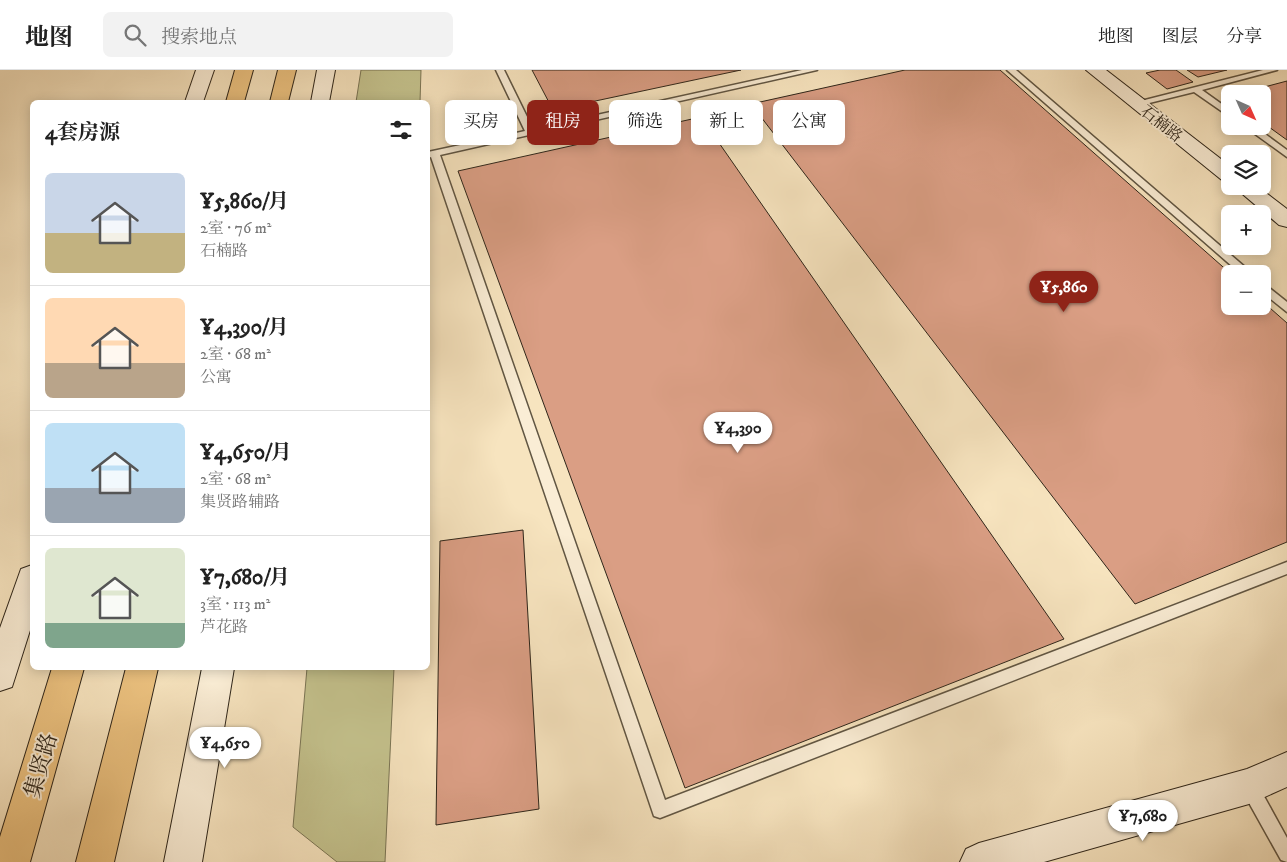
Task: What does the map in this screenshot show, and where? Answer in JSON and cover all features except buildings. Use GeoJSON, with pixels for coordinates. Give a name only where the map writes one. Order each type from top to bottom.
{"type":"FeatureCollection","features":[{"type":"Feature","properties":{"kind":"highway"},"geometry":{"type":"LineString","coordinates":[[236,100],[244,70]]}},
{"type":"Feature","properties":{"kind":"highway"},"geometry":{"type":"LineString","coordinates":[[280,100],[287,70]]}},
{"type":"Feature","properties":{"kind":"highway","name":"集贤路"},"geometry":{"type":"LineString","coordinates":[[11,862],[67,670]]}},
{"type":"Feature","properties":{"kind":"highway"},"geometry":{"type":"LineString","coordinates":[[95,862],[142,670]]}},
{"type":"Feature","properties":{"kind":"street"},"geometry":{"type":"LineString","coordinates":[[195,100],[205,70]]}},
{"type":"Feature","properties":{"kind":"street"},"geometry":{"type":"LineString","coordinates":[[320,100],[326,70]]}},
{"type":"Feature","properties":{"kind":"street","name":"石楠路"},"geometry":{"type":"LineString","coordinates":[[1094,70],[1221,169]]}},
{"type":"Feature","properties":{"kind":"street"},"geometry":{"type":"LineString","coordinates":[[1255,195],[1287,220]]}},
{"type":"Feature","properties":{"kind":"street"},"geometry":{"type":"LineString","coordinates":[[0,675],[30,585]]}},
{"type":"Feature","properties":{"kind":"street"},"geometry":{"type":"LineString","coordinates":[[183,862],[218,670]]}},
{"type":"Feature","properties":{"kind":"street"},"geometry":{"type":"LineString","coordinates":[[979,862],[1249,786],[1287,768]]}},
{"type":"Feature","properties":{"kind":"lane"},"geometry":{"type":"LineString","coordinates":[[500,70],[527,127]]}},
{"type":"Feature","properties":{"kind":"lane"},"geometry":{"type":"LineString","coordinates":[[599,118],[813,70]]}},
{"type":"Feature","properties":{"kind":"lane"},"geometry":{"type":"LineString","coordinates":[[1011,70],[1238,265]]}},
{"type":"Feature","properties":{"kind":"lane"},"geometry":{"type":"LineString","coordinates":[[1137,103],[1273,70]]}},
{"type":"Feature","properties":{"kind":"lane"},"geometry":{"type":"LineString","coordinates":[[1196,89],[1221,107]]}},
{"type":"Feature","properties":{"kind":"lane"},"geometry":{"type":"LineString","coordinates":[[527,134],[432,155],[660,810],[1287,568]]}},
{"type":"Feature","properties":{"kind":"lane"},"geometry":{"type":"LineString","coordinates":[[1261,135],[1287,154]]}},
{"type":"Feature","properties":{"kind":"lane"},"geometry":{"type":"LineString","coordinates":[[1271,294],[1287,308]]}},
{"type":"Feature","properties":{"kind":"lane"},"geometry":{"type":"LineString","coordinates":[[1249,786],[1287,854]]}},
{"type":"Feature","properties":{"kind":"shaded area"},"geometry":{"type":"Polygon","coordinates":[[[361,70],[421,70],[420,100],[356,100],[361,70]]]}},
{"type":"Feature","properties":{"kind":"shaded area"},"geometry":{"type":"Polygon","coordinates":[[[307,670],[394,670],[385,862],[337,862],[293,827],[307,670]]]}}]}
